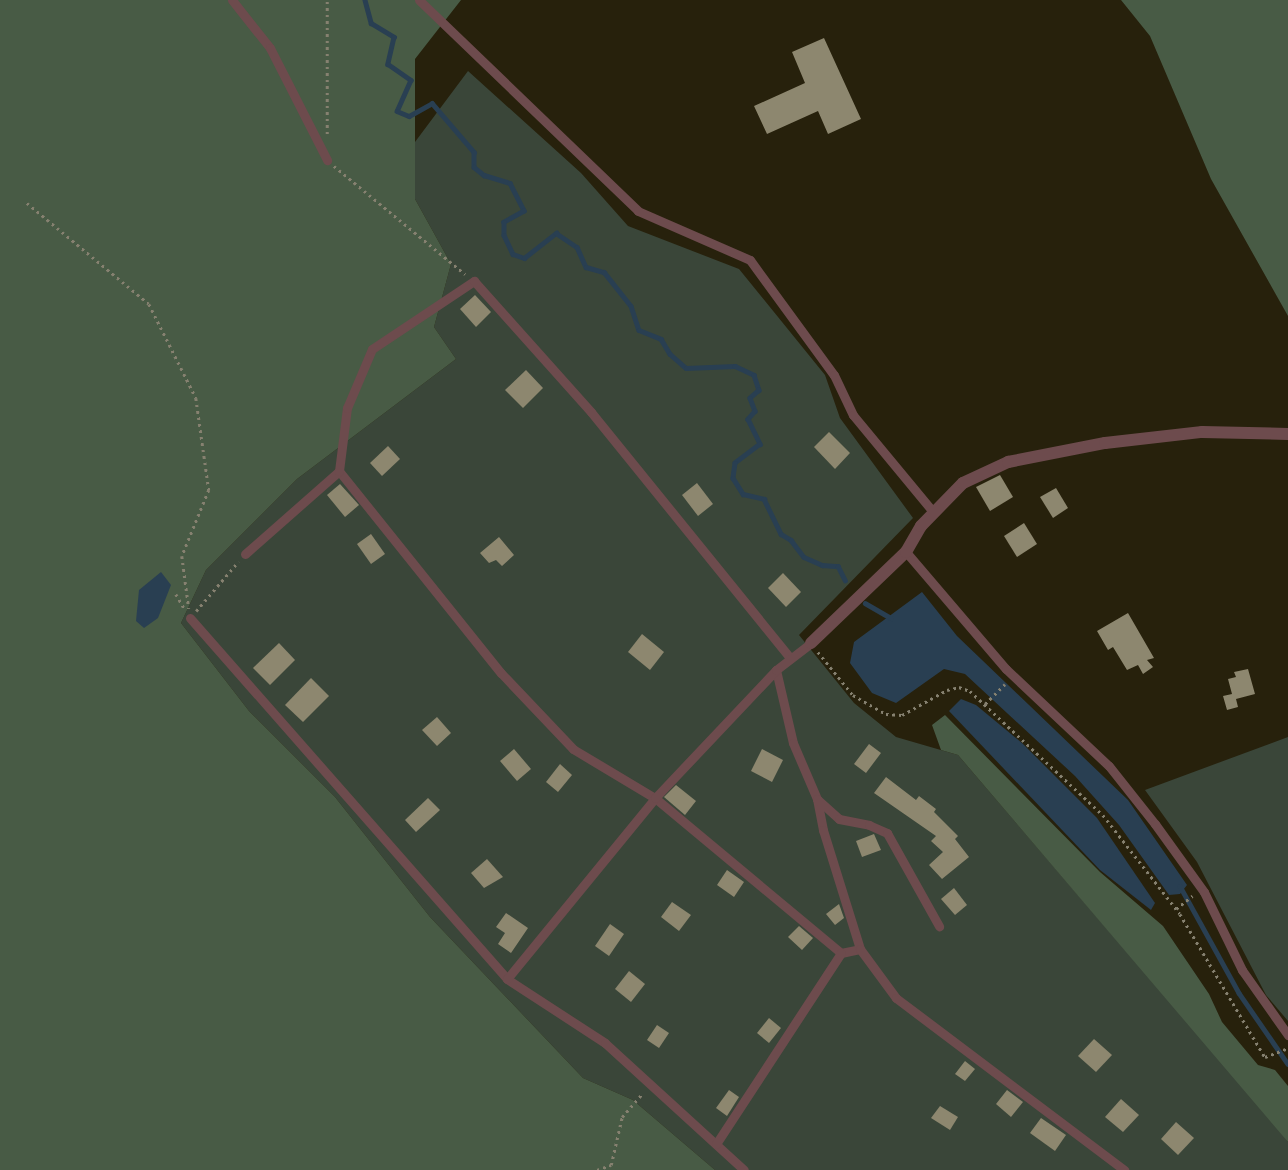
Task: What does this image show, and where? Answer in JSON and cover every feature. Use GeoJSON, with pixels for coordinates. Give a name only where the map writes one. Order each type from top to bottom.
{"type":"FeatureCollection","features":[{"type":"Feature","properties":{"kind":"street"},"geometry":{"type":"LineString","coordinates":[[811,643],[906,552],[934,513],[963,483],[1008,462],[1105,443],[1202,432],[1288,434]]}},
{"type":"Feature","properties":{"kind":"lane"},"geometry":{"type":"LineString","coordinates":[[232,0],[270,48],[327,160]]}},
{"type":"Feature","properties":{"kind":"lane"},"geometry":{"type":"LineString","coordinates":[[419,0],[638,211],[750,260],[834,375],[854,415],[934,513]]}},
{"type":"Feature","properties":{"kind":"lane"},"geometry":{"type":"LineString","coordinates":[[245,554],[339,471],[347,408],[372,349],[474,281],[591,412],[790,658]]}},
{"type":"Feature","properties":{"kind":"lane"},"geometry":{"type":"LineString","coordinates":[[339,471],[501,674],[573,749],[655,798],[841,953]]}},
{"type":"Feature","properties":{"kind":"lane"},"geometry":{"type":"LineString","coordinates":[[906,552],[1006,669],[1109,766],[1204,892],[1242,970],[1288,1036]]}},
{"type":"Feature","properties":{"kind":"lane"},"geometry":{"type":"LineString","coordinates":[[190,618],[506,979],[605,1043],[744,1170]]}},
{"type":"Feature","properties":{"kind":"lane"},"geometry":{"type":"LineString","coordinates":[[506,979],[655,798],[776,670],[811,643]]}},
{"type":"Feature","properties":{"kind":"lane"},"geometry":{"type":"LineString","coordinates":[[776,670],[793,743],[817,799],[823,830],[860,949],[896,998],[1124,1170]]}},
{"type":"Feature","properties":{"kind":"lane"},"geometry":{"type":"LineString","coordinates":[[817,799],[839,819],[869,825],[887,833],[938,926]]}},
{"type":"Feature","properties":{"kind":"lane"},"geometry":{"type":"LineString","coordinates":[[716,1144],[841,953],[860,949]]}},
{"type":"Feature","properties":{"kind":"path"},"geometry":{"type":"LineString","coordinates":[[327,0],[327,160],[474,281]]}},
{"type":"Feature","properties":{"kind":"path"},"geometry":{"type":"LineString","coordinates":[[27,203],[149,304],[196,398],[209,490],[182,556],[190,618]]}},
{"type":"Feature","properties":{"kind":"path"},"geometry":{"type":"LineString","coordinates":[[190,618],[245,554]]}},
{"type":"Feature","properties":{"kind":"path"},"geometry":{"type":"LineString","coordinates":[[176,594],[190,618]]}},
{"type":"Feature","properties":{"kind":"path"},"geometry":{"type":"LineString","coordinates":[[811,643],[853,695],[886,714],[902,715],[959,687],[985,704],[1103,815],[1176,909],[1265,1057],[1287,1049]]}},
{"type":"Feature","properties":{"kind":"path"},"geometry":{"type":"LineString","coordinates":[[985,704],[1004,685]]}},
{"type":"Feature","properties":{"kind":"path"},"geometry":{"type":"LineString","coordinates":[[1176,909],[1197,892]]}},
{"type":"Feature","properties":{"kind":"path"},"geometry":{"type":"LineString","coordinates":[[597,1170],[611,1165],[622,1117],[650,1084]]}},
{"type":"Feature","properties":{"kind":"green space"},"geometry":{"type":"Polygon","coordinates":[[[0,0],[461,0],[415,59],[415,199],[451,264],[434,327],[456,359],[297,479],[206,570],[181,623],[249,711],[335,797],[430,917],[583,1078],[633,1100],[715,1170],[0,1170],[0,0]]]}},
{"type":"Feature","properties":{"kind":"green space"},"geometry":{"type":"Polygon","coordinates":[[[1121,0],[1288,0],[1288,316],[1211,179],[1150,36],[1121,0]]]}},
{"type":"Feature","properties":{"kind":"green space"},"geometry":{"type":"Polygon","coordinates":[[[468,71],[581,173],[628,226],[739,269],[825,375],[840,418],[913,518],[799,635],[854,703],[896,737],[958,755],[1282,1133],[1288,1142],[1288,1170],[715,1170],[633,1100],[583,1078],[430,917],[335,797],[249,711],[181,623],[206,570],[297,479],[456,359],[434,327],[451,264],[415,199],[415,142],[468,71]]]}},
{"type":"Feature","properties":{"kind":"green space"},"geometry":{"type":"Polygon","coordinates":[[[945,715],[1100,872],[1163,926],[1209,994],[1222,1022],[1258,1065],[1275,1070],[1288,1086],[1288,1142],[958,755],[941,750],[932,725],[945,715]]]}},
{"type":"Feature","properties":{"kind":"green space"},"geometry":{"type":"Polygon","coordinates":[[[1288,737],[1288,1021],[1266,995],[1197,862],[1145,790],[1288,737]]]}},
{"type":"Feature","properties":{"kind":"water"},"geometry":{"type":"Polygon","coordinates":[[[161,572],[171,585],[158,618],[144,628],[136,621],[139,590],[161,572]]]}},
{"type":"Feature","properties":{"kind":"water"},"geometry":{"type":"Polygon","coordinates":[[[922,592],[957,636],[1128,800],[1187,885],[1180,894],[1169,895],[1119,825],[1075,776],[965,674],[944,669],[896,703],[872,693],[850,663],[854,642],[922,592]]]}},
{"type":"Feature","properties":{"kind":"water"},"geometry":{"type":"Polygon","coordinates":[[[961,699],[976,705],[1022,743],[1097,818],[1155,903],[1151,910],[1100,870],[949,711],[961,699]]]}},
{"type":"Feature","properties":{"kind":"building"},"geometry":{"type":"Polygon","coordinates":[[[824,38],[861,119],[828,134],[818,111],[767,134],[754,106],[805,83],[792,52],[824,38]]]}},
{"type":"Feature","properties":{"kind":"building"},"geometry":{"type":"Polygon","coordinates":[[[475,295],[491,312],[476,327],[460,309],[475,295]]]}},
{"type":"Feature","properties":{"kind":"building"},"geometry":{"type":"Polygon","coordinates":[[[526,370],[543,388],[523,408],[505,390],[526,370]]]}},
{"type":"Feature","properties":{"kind":"building"},"geometry":{"type":"Polygon","coordinates":[[[829,432],[850,453],[835,469],[814,447],[829,432]]]}},
{"type":"Feature","properties":{"kind":"building"},"geometry":{"type":"Polygon","coordinates":[[[388,446],[400,459],[382,476],[370,463],[388,446]]]}},
{"type":"Feature","properties":{"kind":"building"},"geometry":{"type":"Polygon","coordinates":[[[1000,475],[1013,497],[990,511],[976,487],[1000,475]]]}},
{"type":"Feature","properties":{"kind":"building"},"geometry":{"type":"Polygon","coordinates":[[[697,483],[713,504],[698,516],[682,495],[697,483]]]}},
{"type":"Feature","properties":{"kind":"building"},"geometry":{"type":"Polygon","coordinates":[[[340,484],[359,505],[345,517],[327,495],[340,484]]]}},
{"type":"Feature","properties":{"kind":"building"},"geometry":{"type":"Polygon","coordinates":[[[1056,488],[1068,508],[1053,518],[1040,497],[1056,488]]]}},
{"type":"Feature","properties":{"kind":"building"},"geometry":{"type":"Polygon","coordinates":[[[1024,523],[1037,544],[1017,557],[1004,536],[1024,523]]]}},
{"type":"Feature","properties":{"kind":"building"},"geometry":{"type":"Polygon","coordinates":[[[371,534],[385,554],[371,564],[357,544],[371,534]]]}},
{"type":"Feature","properties":{"kind":"building"},"geometry":{"type":"Polygon","coordinates":[[[499,537],[514,555],[502,566],[496,560],[489,563],[480,553],[499,537]]]}},
{"type":"Feature","properties":{"kind":"building"},"geometry":{"type":"Polygon","coordinates":[[[783,573],[801,592],[786,607],[768,588],[783,573]]]}},
{"type":"Feature","properties":{"kind":"building"},"geometry":{"type":"Polygon","coordinates":[[[1128,613],[1154,658],[1147,660],[1153,667],[1143,674],[1138,665],[1127,670],[1113,647],[1108,650],[1097,631],[1128,613]]]}},
{"type":"Feature","properties":{"kind":"building"},"geometry":{"type":"Polygon","coordinates":[[[642,634],[664,652],[650,670],[628,652],[642,634]]]}},
{"type":"Feature","properties":{"kind":"building"},"geometry":{"type":"Polygon","coordinates":[[[279,643],[295,660],[270,685],[253,668],[279,643]]]}},
{"type":"Feature","properties":{"kind":"building"},"geometry":{"type":"Polygon","coordinates":[[[1248,669],[1255,694],[1236,699],[1238,707],[1227,710],[1223,696],[1232,694],[1228,679],[1236,677],[1234,672],[1248,669]]]}},
{"type":"Feature","properties":{"kind":"building"},"geometry":{"type":"Polygon","coordinates":[[[311,678],[329,696],[303,722],[285,705],[311,678]]]}},
{"type":"Feature","properties":{"kind":"building"},"geometry":{"type":"Polygon","coordinates":[[[437,717],[451,733],[437,746],[422,730],[437,717]]]}},
{"type":"Feature","properties":{"kind":"building"},"geometry":{"type":"Polygon","coordinates":[[[869,744],[881,753],[866,773],[854,764],[869,744]]]}},
{"type":"Feature","properties":{"kind":"building"},"geometry":{"type":"Polygon","coordinates":[[[514,749],[531,769],[517,781],[500,761],[514,749]]]}},
{"type":"Feature","properties":{"kind":"building"},"geometry":{"type":"Polygon","coordinates":[[[762,749],[783,760],[772,782],[751,771],[762,749]]]}},
{"type":"Feature","properties":{"kind":"building"},"geometry":{"type":"Polygon","coordinates":[[[560,764],[572,775],[558,792],[546,782],[560,764]]]}},
{"type":"Feature","properties":{"kind":"building"},"geometry":{"type":"Polygon","coordinates":[[[886,777],[916,800],[919,796],[936,809],[934,812],[958,836],[955,839],[969,857],[942,879],[929,865],[943,852],[931,841],[936,836],[874,793],[886,777]]]}},
{"type":"Feature","properties":{"kind":"building"},"geometry":{"type":"Polygon","coordinates":[[[676,785],[696,801],[685,815],[664,797],[676,785]]]}},
{"type":"Feature","properties":{"kind":"building"},"geometry":{"type":"Polygon","coordinates":[[[428,798],[440,810],[416,832],[405,820],[428,798]]]}},
{"type":"Feature","properties":{"kind":"building"},"geometry":{"type":"Polygon","coordinates":[[[874,834],[881,850],[862,857],[856,841],[874,834]]]}},
{"type":"Feature","properties":{"kind":"building"},"geometry":{"type":"Polygon","coordinates":[[[487,859],[503,877],[484,888],[471,873],[487,859]]]}},
{"type":"Feature","properties":{"kind":"building"},"geometry":{"type":"Polygon","coordinates":[[[727,870],[744,882],[734,897],[717,885],[727,870]]]}},
{"type":"Feature","properties":{"kind":"building"},"geometry":{"type":"Polygon","coordinates":[[[954,888],[967,905],[955,915],[941,899],[954,888]]]}},
{"type":"Feature","properties":{"kind":"building"},"geometry":{"type":"Polygon","coordinates":[[[672,902],[691,915],[679,931],[661,917],[672,902]]]}},
{"type":"Feature","properties":{"kind":"building"},"geometry":{"type":"Polygon","coordinates":[[[839,904],[844,918],[835,925],[826,914],[839,904]]]}},
{"type":"Feature","properties":{"kind":"building"},"geometry":{"type":"Polygon","coordinates":[[[506,913],[528,928],[511,953],[498,944],[505,933],[496,927],[506,913]]]}},
{"type":"Feature","properties":{"kind":"building"},"geometry":{"type":"Polygon","coordinates":[[[610,924],[624,934],[609,956],[595,946],[610,924]]]}},
{"type":"Feature","properties":{"kind":"building"},"geometry":{"type":"Polygon","coordinates":[[[799,926],[813,938],[802,950],[788,937],[799,926]]]}},
{"type":"Feature","properties":{"kind":"building"},"geometry":{"type":"Polygon","coordinates":[[[629,971],[645,984],[631,1002],[615,989],[629,971]]]}},
{"type":"Feature","properties":{"kind":"building"},"geometry":{"type":"Polygon","coordinates":[[[769,1018],[781,1028],[769,1043],[757,1033],[769,1018]]]}},
{"type":"Feature","properties":{"kind":"building"},"geometry":{"type":"Polygon","coordinates":[[[657,1025],[669,1033],[659,1048],[647,1040],[657,1025]]]}},
{"type":"Feature","properties":{"kind":"building"},"geometry":{"type":"Polygon","coordinates":[[[1094,1039],[1112,1055],[1096,1072],[1078,1056],[1094,1039]]]}},
{"type":"Feature","properties":{"kind":"building"},"geometry":{"type":"Polygon","coordinates":[[[965,1061],[975,1069],[965,1081],[955,1074],[965,1061]]]}},
{"type":"Feature","properties":{"kind":"building"},"geometry":{"type":"Polygon","coordinates":[[[729,1090],[739,1097],[727,1116],[716,1108],[729,1090]]]}},
{"type":"Feature","properties":{"kind":"building"},"geometry":{"type":"Polygon","coordinates":[[[1007,1090],[1023,1102],[1011,1117],[996,1104],[1007,1090]]]}},
{"type":"Feature","properties":{"kind":"building"},"geometry":{"type":"Polygon","coordinates":[[[1121,1099],[1139,1115],[1123,1132],[1105,1117],[1121,1099]]]}},
{"type":"Feature","properties":{"kind":"building"},"geometry":{"type":"Polygon","coordinates":[[[940,1106],[958,1117],[950,1130],[931,1118],[940,1106]]]}},
{"type":"Feature","properties":{"kind":"building"},"geometry":{"type":"Polygon","coordinates":[[[1041,1118],[1066,1135],[1055,1151],[1030,1133],[1041,1118]]]}},
{"type":"Feature","properties":{"kind":"building"},"geometry":{"type":"Polygon","coordinates":[[[1176,1122],[1194,1138],[1178,1155],[1161,1139],[1176,1122]]]}},
{"type":"Feature","properties":{"kind":"waterway"},"geometry":{"type":"LineString","coordinates":[[365,0],[371,23],[394,37],[388,64],[411,80],[397,111],[409,116],[432,103],[474,152],[474,167],[484,175],[510,183],[524,211],[504,222],[504,235],[513,254],[524,258],[556,233],[577,247],[586,267],[604,272],[631,306],[639,330],[661,339],[670,354],[686,368],[735,366],[754,375],[759,390],[750,398],[755,411],[748,419],[760,444],[735,463],[733,478],[743,494],[764,499],[781,534],[791,540],[804,557],[822,565],[838,566],[845,580]]}},
{"type":"Feature","properties":{"kind":"waterway"},"geometry":{"type":"LineString","coordinates":[[865,603],[891,618]]}},
{"type":"Feature","properties":{"kind":"waterway"},"geometry":{"type":"LineString","coordinates":[[1180,886],[1239,993],[1288,1064]]}}]}
